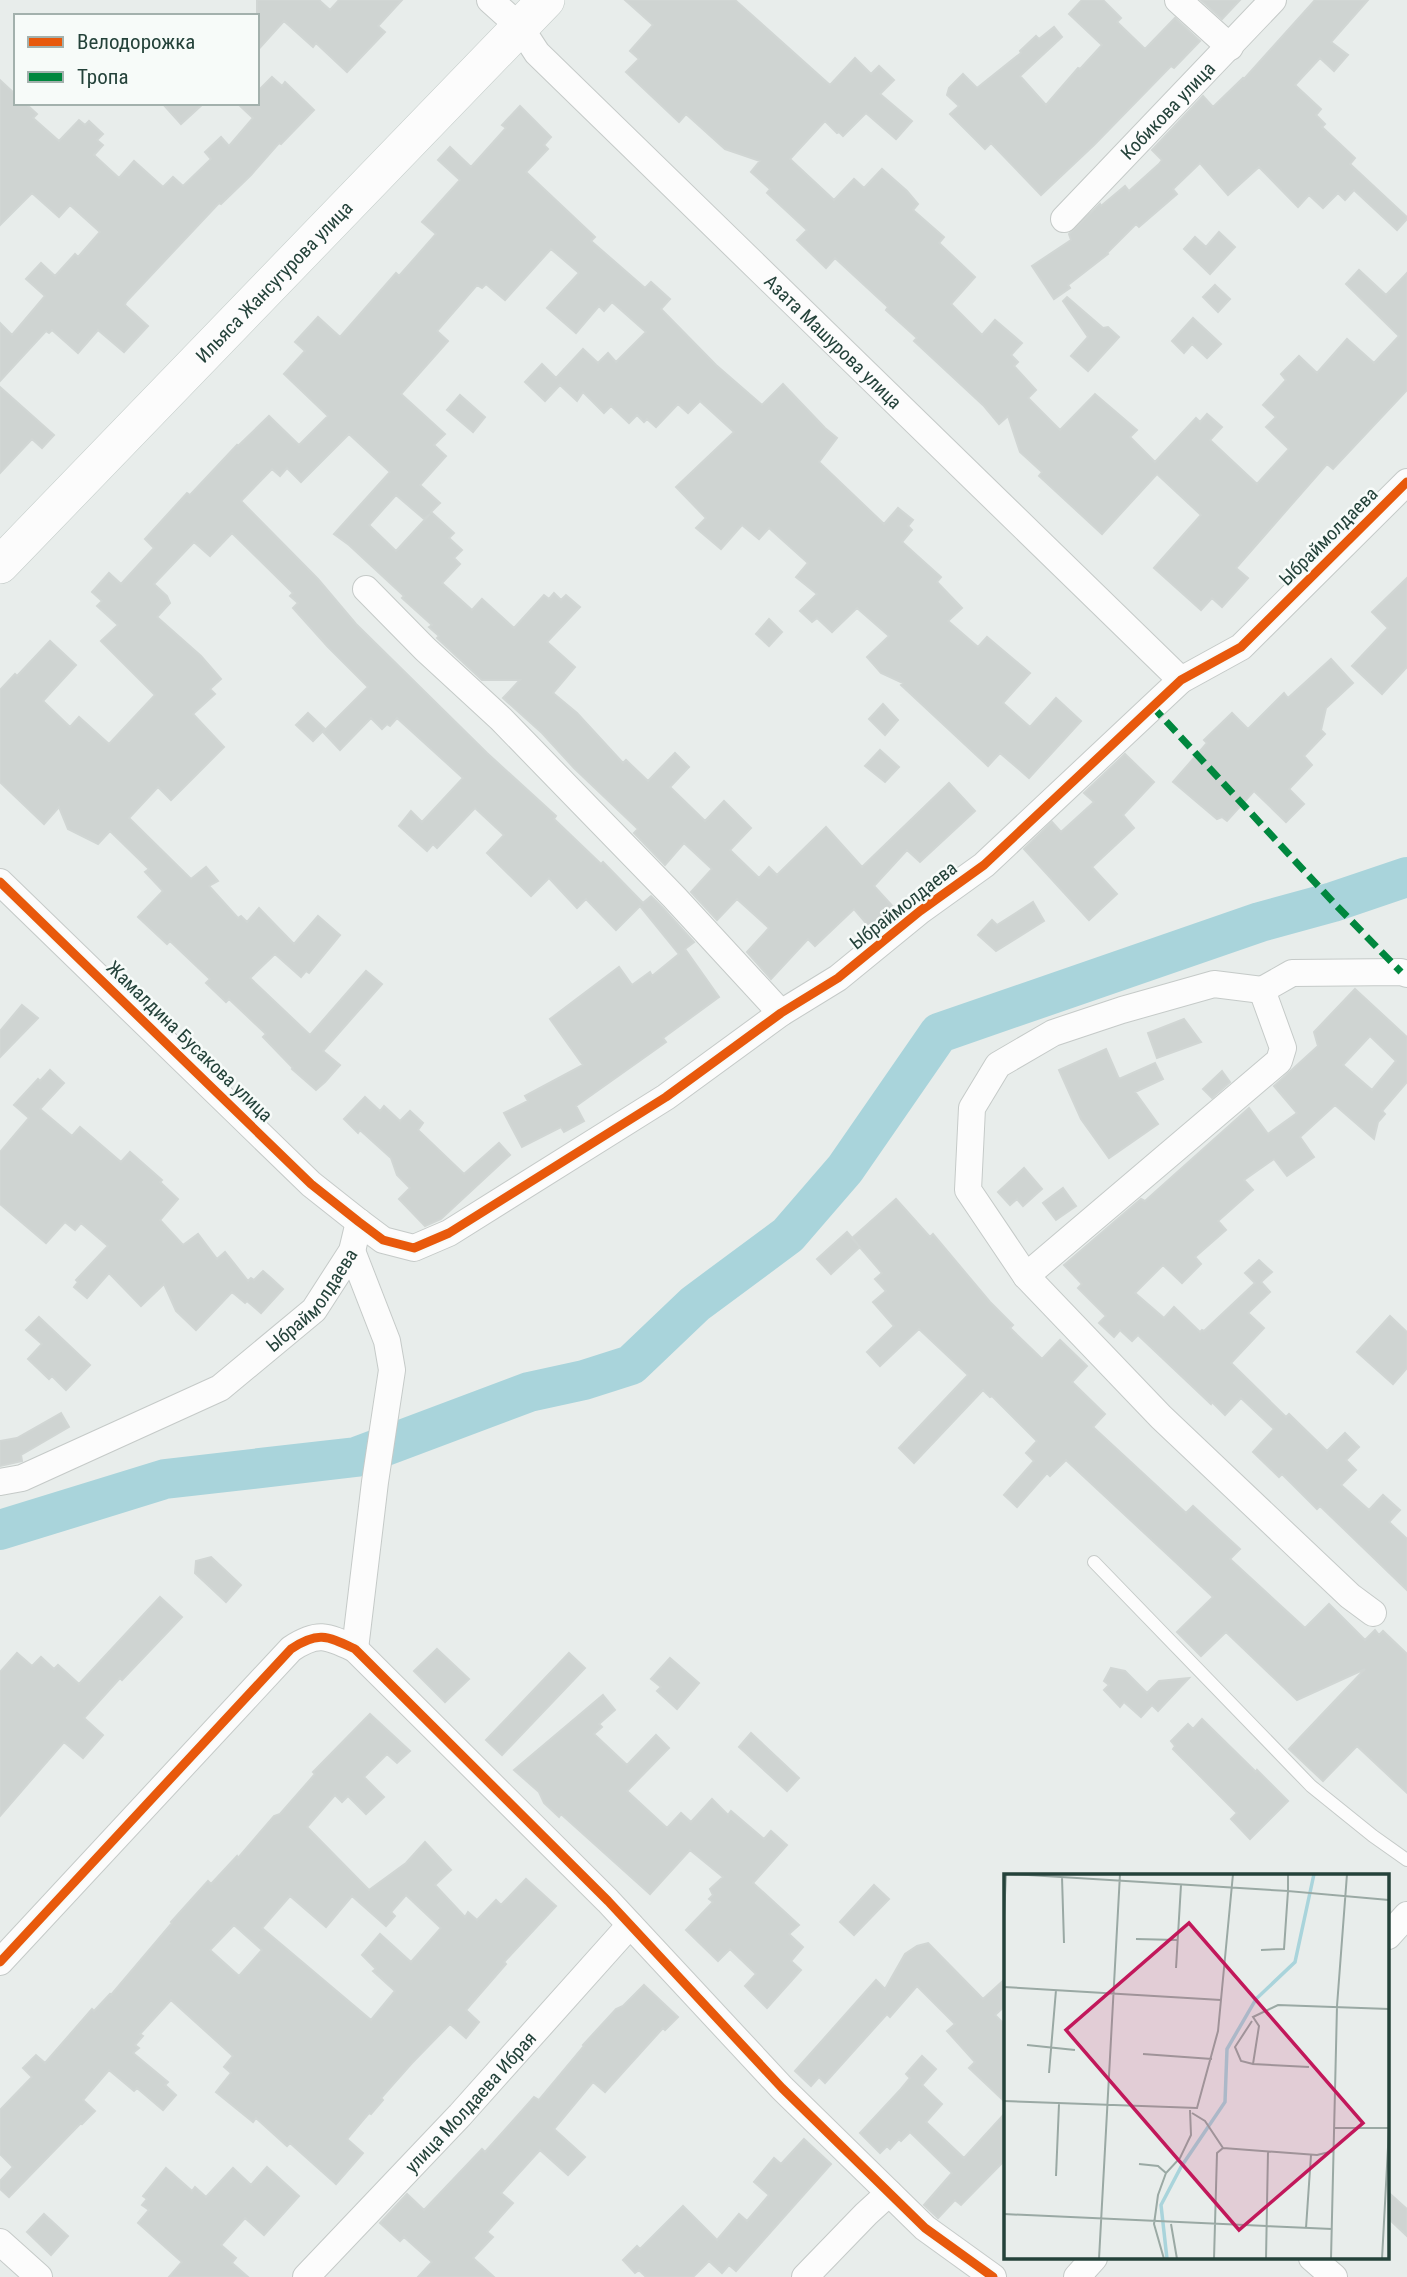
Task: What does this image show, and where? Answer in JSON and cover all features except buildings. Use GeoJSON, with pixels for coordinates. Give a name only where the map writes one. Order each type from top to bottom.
{"type":"FeatureCollection","features":[{"type":"Feature","properties":{"kind":"street","name":"Азата Машурова улица"},"geometry":{"type":"LineString","coordinates":[[490,0],[520,27],[547,63],[1181,680]]}},
{"type":"Feature","properties":{"kind":"street","name":"Ильяса Жансугурова улица"},"geometry":{"type":"LineString","coordinates":[[0,565],[546,0]]}},
{"type":"Feature","properties":{"kind":"street"},"geometry":{"type":"LineString","coordinates":[[1178,0],[1230,47]]}},
{"type":"Feature","properties":{"kind":"street","name":"Кобикова улица"},"geometry":{"type":"LineString","coordinates":[[1064,219],[1273,0]]}},
{"type":"Feature","properties":{"kind":"street","name":"Ыбраймолдаева"},"geometry":{"type":"LineString","coordinates":[[0,1482],[22,1478],[220,1388],[314,1310],[352,1251],[359,1222],[383,1240],[401,1245],[414,1248],[432,1242],[666,1097],[781,1013],[838,978],[920,911],[984,865],[1181,680],[1241,647],[1407,482]]}},
{"type":"Feature","properties":{"kind":"street"},"geometry":{"type":"LineString","coordinates":[[366,589],[425,649],[501,719],[674,897],[781,1013]]}},
{"type":"Feature","properties":{"kind":"street","name":"Жамалдина Бусакова улица"},"geometry":{"type":"LineString","coordinates":[[0,881],[311,1184],[359,1222]]}},
{"type":"Feature","properties":{"kind":"street"},"geometry":{"type":"LineString","coordinates":[[1373,1613],[1350,1596],[1161,1417],[1026,1276],[968,1190],[972,1108],[998,1065],[1053,1033],[1122,1010],[1214,984],[1262,990],[1292,973],[1407,974]]}},
{"type":"Feature","properties":{"kind":"street"},"geometry":{"type":"LineString","coordinates":[[1026,1276],[1279,1061],[1283,1048],[1262,990]]}},
{"type":"Feature","properties":{"kind":"street"},"geometry":{"type":"LineString","coordinates":[[352,1251],[387,1341],[392,1370],[375,1482],[355,1649]]}},
{"type":"Feature","properties":{"kind":"street"},"geometry":{"type":"LineString","coordinates":[[0,1962],[291,1649],[308,1638],[327,1636],[355,1649],[608,1901],[782,2088],[925,2228],[993,2277]]}},
{"type":"Feature","properties":{"kind":"street"},"geometry":{"type":"LineString","coordinates":[[1390,1934],[1407,1915]]}},
{"type":"Feature","properties":{"kind":"street","name":"улица Молдаева Ибрая"},"geometry":{"type":"LineString","coordinates":[[306,2277],[460,2115],[630,1926]]}},
{"type":"Feature","properties":{"kind":"street"},"geometry":{"type":"LineString","coordinates":[[805,2277],[889,2193]]}},
{"type":"Feature","properties":{"kind":"street"},"geometry":{"type":"LineString","coordinates":[[0,2242],[39,2277]]}},
{"type":"Feature","properties":{"kind":"street"},"geometry":{"type":"LineString","coordinates":[[1077,2277],[1092,2260]]}},
{"type":"Feature","properties":{"kind":"street"},"geometry":{"type":"LineString","coordinates":[[1314,2260],[1334,2277]]}},
{"type":"Feature","properties":{"kind":"lane"},"geometry":{"type":"LineString","coordinates":[[1094,1562],[1311,1786],[1407,1860]]}},
{"type":"Feature","properties":{"kind":"waterway"},"geometry":{"type":"LineString","coordinates":[[0,1530],[165,1479],[356,1457],[529,1392],[584,1380],[631,1365],[695,1304],[788,1235],[845,1169],[939,1033],[1260,922],[1333,902],[1407,877]]}},
{"type":"Feature","properties":{"kind":"marked path"},"geometry":{"type":"LineString","coordinates":[[1152,706],[1401,972]]}},
{"type":"Feature","properties":{"kind":"cycle path"},"geometry":{"type":"LineString","coordinates":[[0,882],[311,1184],[383,1240],[414,1248],[449,1233],[666,1097],[781,1013],[838,978],[920,911],[984,865],[1181,680],[1241,647],[1407,482]]}},
{"type":"Feature","properties":{"kind":"cycle path"},"geometry":{"type":"LineString","coordinates":[[0,1962],[291,1649],[316,1638],[337,1641],[355,1649],[608,1901],[782,2088],[925,2228],[993,2277]]}}]}
